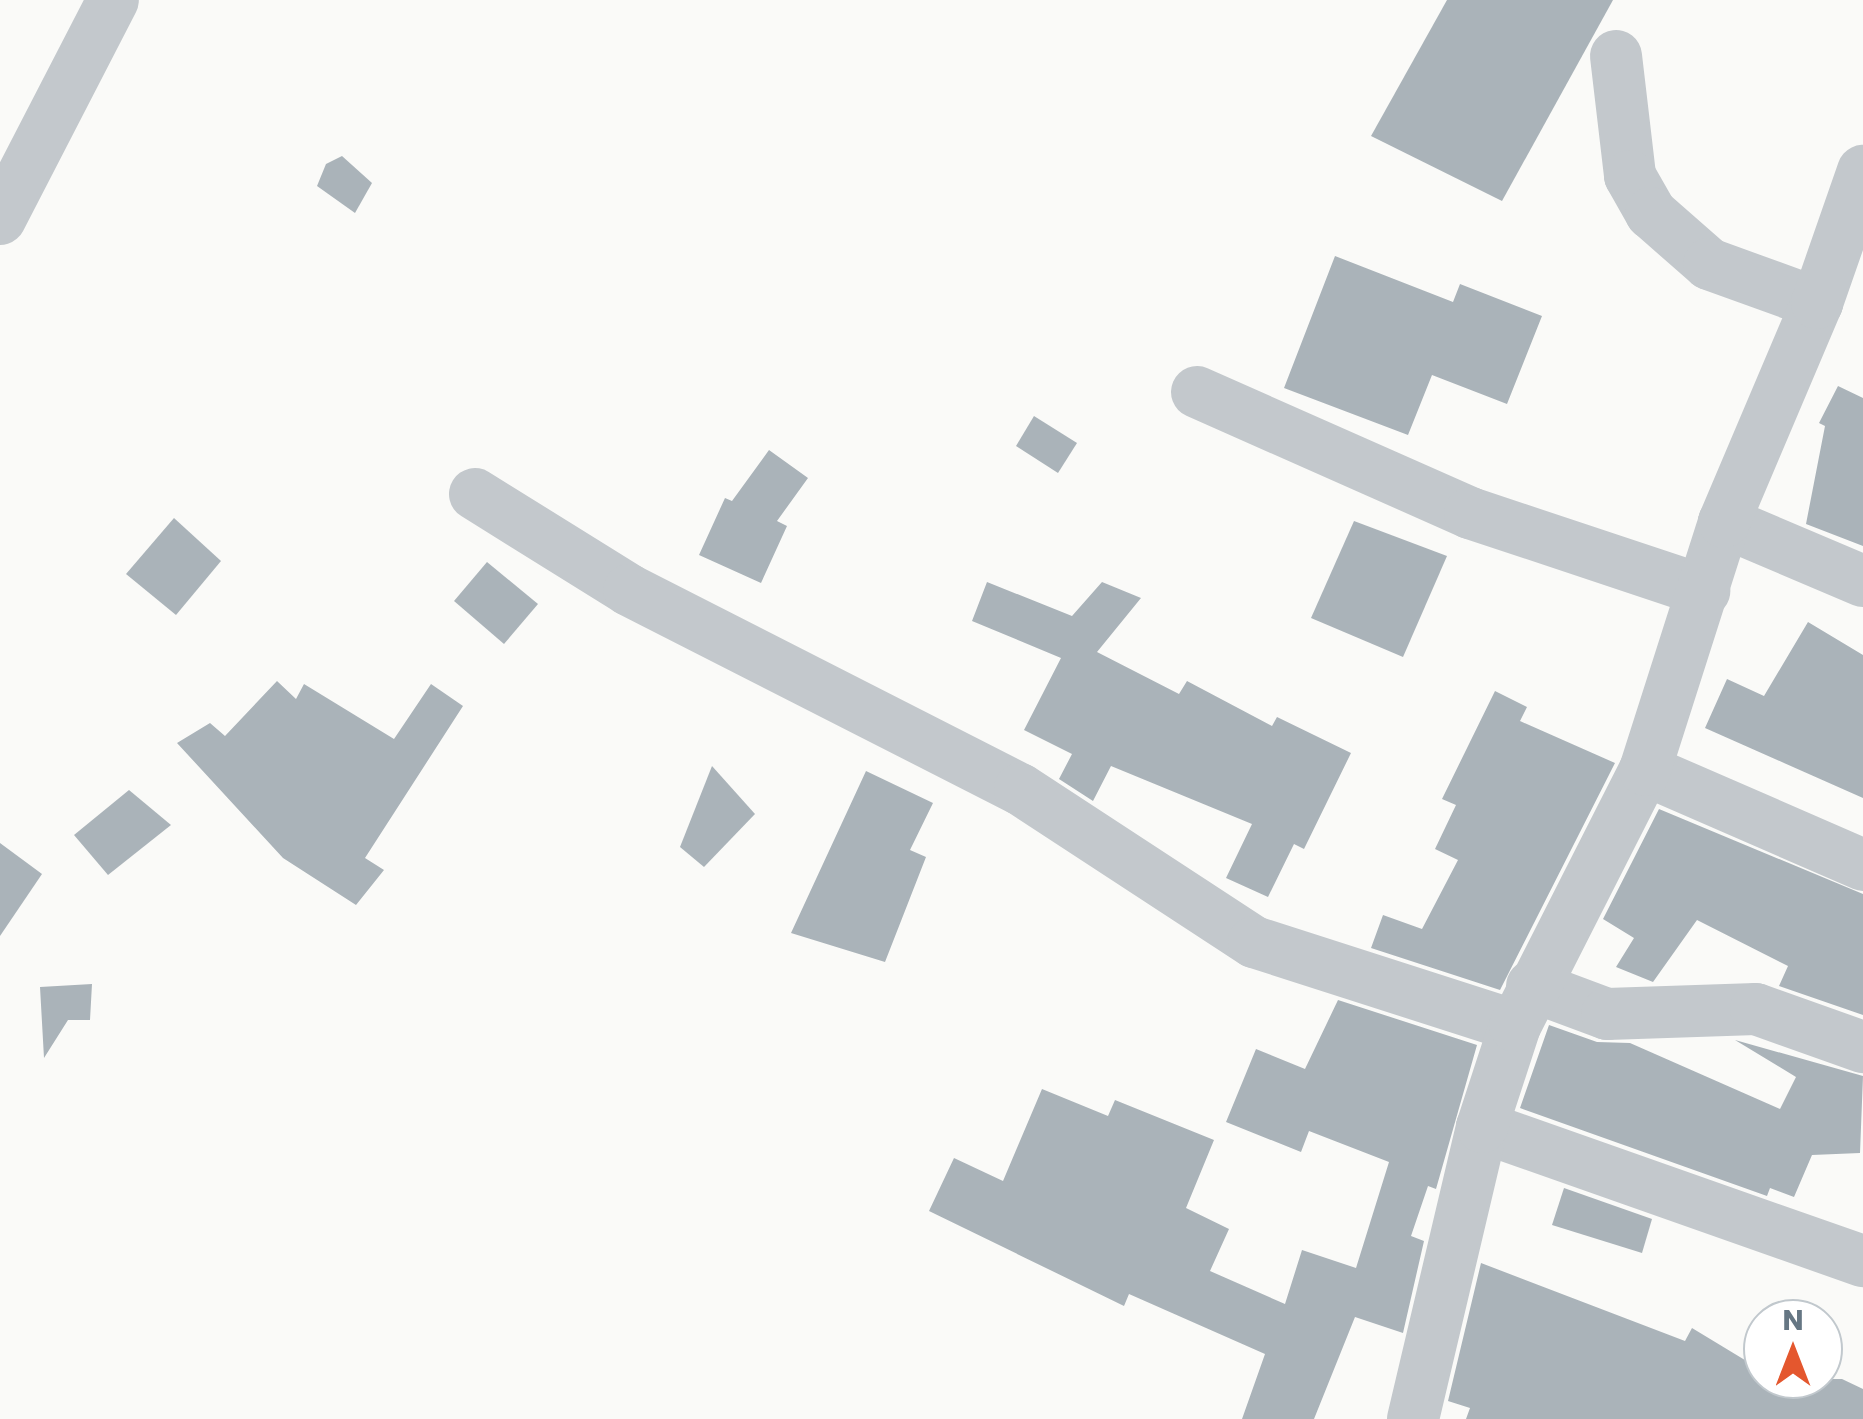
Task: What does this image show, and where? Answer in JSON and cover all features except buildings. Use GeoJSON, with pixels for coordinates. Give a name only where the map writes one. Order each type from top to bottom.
{"type":"FeatureCollection","features":[{"type":"Feature","properties":{"kind":"street"},"geometry":{"type":"LineString","coordinates":[[0,219],[113,0]]}},
{"type":"Feature","properties":{"kind":"street"},"geometry":{"type":"LineString","coordinates":[[1616,56],[1630,176],[1650,213],[1710,264],[1836,283]]}},
{"type":"Feature","properties":{"kind":"street"},"geometry":{"type":"LineString","coordinates":[[1413,1419],[1482,1127],[1524,1006],[1645,770],[1724,522],[1836,283],[1863,171]]}},
{"type":"Feature","properties":{"kind":"street"},"geometry":{"type":"LineString","coordinates":[[1197,392],[1470,513],[1704,591]]}},
{"type":"Feature","properties":{"kind":"street"},"geometry":{"type":"LineString","coordinates":[[475,494],[629,590],[1020,789],[1254,942],[1524,1006],[1608,1014],[1756,1009],[1863,1048]]}},
{"type":"Feature","properties":{"kind":"street"},"geometry":{"type":"LineString","coordinates":[[1724,522],[1863,581]]}},
{"type":"Feature","properties":{"kind":"street"},"geometry":{"type":"LineString","coordinates":[[1645,770],[1863,865]]}},
{"type":"Feature","properties":{"kind":"street"},"geometry":{"type":"LineString","coordinates":[[1482,1127],[1863,1261]]}}]}
